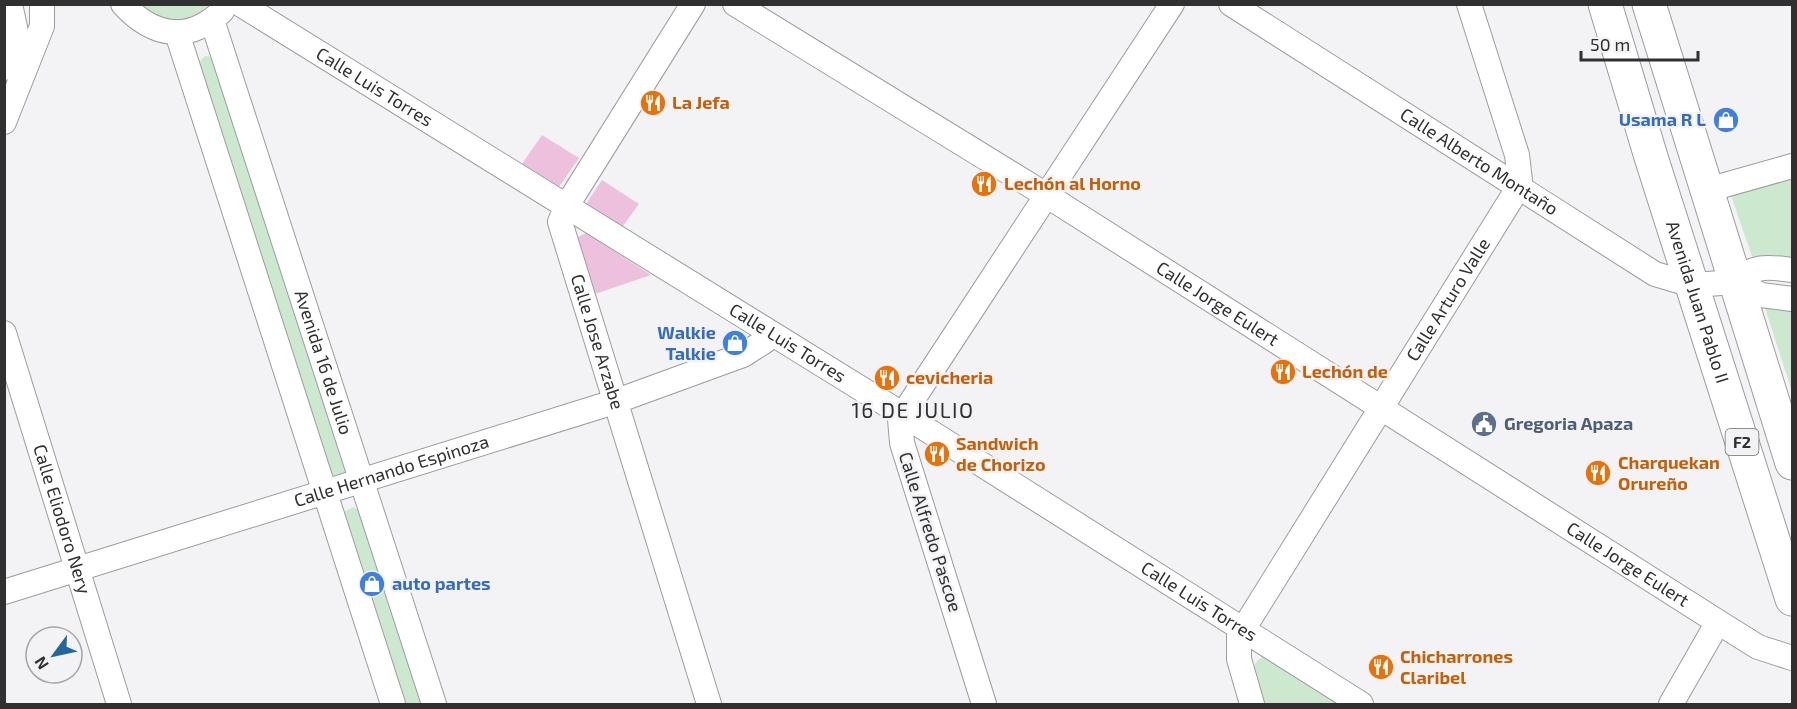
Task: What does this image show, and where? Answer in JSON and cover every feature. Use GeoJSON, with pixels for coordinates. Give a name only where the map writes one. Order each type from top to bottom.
{"type":"FeatureCollection","features":[{"type":"Feature","properties":{"kind":"highway","name":"Avenida Juan Pablo II"},"geometry":{"type":"LineString","coordinates":[[1605,4],[1792,599]]}},
{"type":"Feature","properties":{"kind":"highway","name":"F2"},"geometry":{"type":"LineString","coordinates":[[1649,4],[1792,463]]}},
{"type":"Feature","properties":{"kind":"street"},"geometry":{"type":"LineString","coordinates":[[4,68],[16,32],[10,4]]}},
{"type":"Feature","properties":{"kind":"street"},"geometry":{"type":"LineString","coordinates":[[21,4],[28,4]]}},
{"type":"Feature","properties":{"kind":"street"},"geometry":{"type":"LineString","coordinates":[[4,122],[42,26],[42,4]]}},
{"type":"Feature","properties":{"kind":"street"},"geometry":{"type":"LineString","coordinates":[[123,4],[138,20],[156,30],[177,33],[196,29],[220,12]]}},
{"type":"Feature","properties":{"kind":"street","name":"Calle Luis Torres"},"geometry":{"type":"LineString","coordinates":[[240,4],[902,414],[1361,705]]}},
{"type":"Feature","properties":{"kind":"street","name":"Calle Jose Arzabe"},"geometry":{"type":"LineString","coordinates":[[693,4],[566,207],[560,222],[561,232],[709,705]]}},
{"type":"Feature","properties":{"kind":"street","name":"Calle Jorge Eulert"},"geometry":{"type":"LineString","coordinates":[[735,4],[1046,195],[1758,647],[1792,658]]}},
{"type":"Feature","properties":{"kind":"street"},"geometry":{"type":"LineString","coordinates":[[902,414],[1172,4]]}},
{"type":"Feature","properties":{"kind":"street","name":"Calle Alberto Montaño"},"geometry":{"type":"LineString","coordinates":[[1232,4],[1654,274],[1692,285],[1736,282]]}},
{"type":"Feature","properties":{"kind":"street"},"geometry":{"type":"LineString","coordinates":[[1469,4],[1517,155],[1520,180],[1518,188]]}},
{"type":"Feature","properties":{"kind":"street","name":"Avenida 16 de Julio"},"geometry":{"type":"LineString","coordinates":[[220,12],[361,480],[434,705]]}},
{"type":"Feature","properties":{"kind":"street"},"geometry":{"type":"LineString","coordinates":[[177,33],[393,705]]}},
{"type":"Feature","properties":{"kind":"street"},"geometry":{"type":"LineString","coordinates":[[1707,190],[1792,166]]}},
{"type":"Feature","properties":{"kind":"street","name":"Calle Arturo Valle"},"geometry":{"type":"LineString","coordinates":[[1252,705],[1239,659],[1238,645],[1242,630],[1518,188]]}},
{"type":"Feature","properties":{"kind":"street"},"geometry":{"type":"LineString","coordinates":[[1792,270],[1765,267],[1752,269],[1736,282],[1761,295],[1792,299]]}},
{"type":"Feature","properties":{"kind":"street","name":"Calle Eliodoro Nery"},"geometry":{"type":"LineString","coordinates":[[4,333],[119,705]]}},
{"type":"Feature","properties":{"kind":"street","name":"Calle Hernando Espinoza"},"geometry":{"type":"LineString","coordinates":[[4,592],[614,402],[743,354],[765,341],[770,333]]}},
{"type":"Feature","properties":{"kind":"street","name":"Calle Alfredo Pascoe"},"geometry":{"type":"LineString","coordinates":[[902,414],[899,428],[902,443],[984,705]]}},
{"type":"Feature","properties":{"kind":"street"},"geometry":{"type":"LineString","coordinates":[[1671,705],[1718,622]]}},
{"type":"Feature","properties":{"kind":"green space"},"geometry":{"type":"Polygon","coordinates":[[[137,5],[208,5],[191,17],[173,19],[155,14],[137,5]]]}},
{"type":"Feature","properties":{"kind":"green space"},"geometry":{"type":"Polygon","coordinates":[[[205,56],[214,57],[347,467],[344,476],[329,479],[194,68],[205,56]]]}},
{"type":"Feature","properties":{"kind":"green space"},"geometry":{"type":"Polygon","coordinates":[[[1792,177],[1792,258],[1753,259],[1730,193],[1792,177]]]}},
{"type":"Feature","properties":{"kind":"green space"},"geometry":{"type":"Polygon","coordinates":[[[1769,302],[1792,303],[1792,392],[1765,308],[1769,302]]]}},
{"type":"Feature","properties":{"kind":"green space"},"geometry":{"type":"Polygon","coordinates":[[[353,507],[363,512],[427,704],[400,704],[342,513],[353,507]]]}},
{"type":"Feature","properties":{"kind":"green space"},"geometry":{"type":"Polygon","coordinates":[[[1262,657],[1270,658],[1340,704],[1265,704],[1254,668],[1256,662],[1262,657]]]}},
{"type":"Feature","properties":{"kind":"building"},"geometry":{"type":"Polygon","coordinates":[[[542,135],[579,158],[559,187],[522,164],[542,135]]]}},
{"type":"Feature","properties":{"kind":"building"},"geometry":{"type":"Polygon","coordinates":[[[602,180],[639,204],[620,230],[584,207],[602,180]]]}},
{"type":"Feature","properties":{"kind":"building"},"geometry":{"type":"Polygon","coordinates":[[[586,233],[651,275],[592,295],[576,238],[586,233]]]}},
{"type":"Feature","properties":{"kind":"place","name":"La Jefa"},"geometry":{"type":"Point","coordinates":[653,103]}},
{"type":"Feature","properties":{"kind":"place","name":"Usama R L"},"geometry":{"type":"Point","coordinates":[1726,120]}},
{"type":"Feature","properties":{"kind":"place","name":"Lechón al Horno"},"geometry":{"type":"Point","coordinates":[984,184]}},
{"type":"Feature","properties":{"kind":"place","name":"Walkie Talkie"},"geometry":{"type":"Point","coordinates":[735,343]}},
{"type":"Feature","properties":{"kind":"place","name":"Lechón de"},"geometry":{"type":"Point","coordinates":[1283,372]}},
{"type":"Feature","properties":{"kind":"place","name":"cevicheria"},"geometry":{"type":"Point","coordinates":[887,378]}},
{"type":"Feature","properties":{"kind":"place","name":"Gregoria Apaza"},"geometry":{"type":"Point","coordinates":[1484,424]}},
{"type":"Feature","properties":{"kind":"place","name":"Sandwich de Chorizo"},"geometry":{"type":"Point","coordinates":[937,454]}},
{"type":"Feature","properties":{"kind":"place","name":"Charquekan Orureño"},"geometry":{"type":"Point","coordinates":[1598,473]}},
{"type":"Feature","properties":{"kind":"place","name":"auto partes"},"geometry":{"type":"Point","coordinates":[372,584]}},
{"type":"Feature","properties":{"kind":"place","name":"Chicharrones Claribel"},"geometry":{"type":"Point","coordinates":[1381,667]}},
{"type":"Feature","properties":{"kind":"district","name":"16 DE JULIO"},"geometry":{"type":"Point","coordinates":[913,411]}}]}
